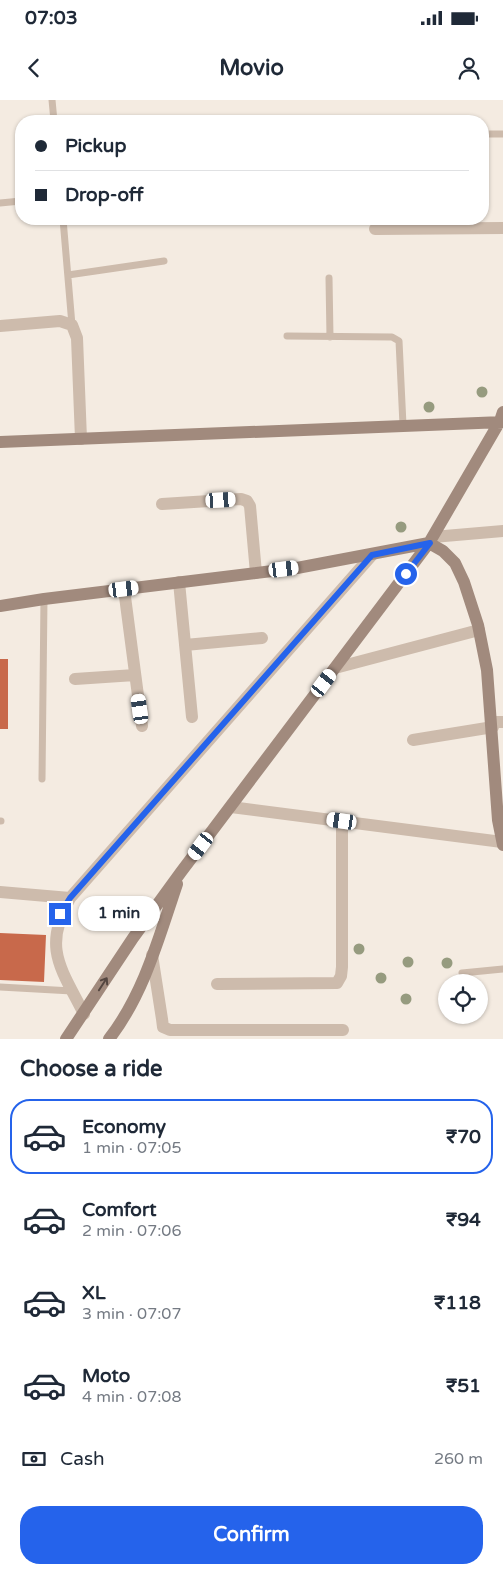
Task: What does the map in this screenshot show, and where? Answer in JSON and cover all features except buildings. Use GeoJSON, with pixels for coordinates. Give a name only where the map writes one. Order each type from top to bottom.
{"type":"FeatureCollection","features":[{"type":"Feature","properties":{"kind":"street"},"geometry":{"type":"LineString","coordinates":[[376,229],[427,225]]}},
{"type":"Feature","properties":{"kind":"street"},"geometry":{"type":"LineString","coordinates":[[456,225],[503,228]]}},
{"type":"Feature","properties":{"kind":"street"},"geometry":{"type":"LineString","coordinates":[[0,326],[60,321],[72,324],[77,338],[81,439]]}},
{"type":"Feature","properties":{"kind":"street"},"geometry":{"type":"LineString","coordinates":[[0,442],[403,426],[502,418]]}},
{"type":"Feature","properties":{"kind":"street"},"geometry":{"type":"LineString","coordinates":[[66,1039],[133,938],[181,872],[431,540],[502,418]]}},
{"type":"Feature","properties":{"kind":"street"},"geometry":{"type":"LineString","coordinates":[[162,504],[241,499],[247,501],[250,506],[256,573]]}},
{"type":"Feature","properties":{"kind":"street"},"geometry":{"type":"LineString","coordinates":[[0,606],[256,573],[372,555],[431,540],[503,531]]}},
{"type":"Feature","properties":{"kind":"street"},"geometry":{"type":"LineString","coordinates":[[230,806],[502,843],[498,820],[496,724],[479,630],[464,582],[455,563],[431,540]]}},
{"type":"Feature","properties":{"kind":"street"},"geometry":{"type":"LineString","coordinates":[[84,1014],[58,960],[54,944],[60,914],[70,898],[372,555]]}},
{"type":"Feature","properties":{"kind":"street"},"geometry":{"type":"LineString","coordinates":[[179,582],[192,717]]}},
{"type":"Feature","properties":{"kind":"street"},"geometry":{"type":"LineString","coordinates":[[124,589],[142,726]]}},
{"type":"Feature","properties":{"kind":"street"},"geometry":{"type":"LineString","coordinates":[[335,668],[479,630]]}},
{"type":"Feature","properties":{"kind":"street"},"geometry":{"type":"LineString","coordinates":[[185,645],[262,638]]}},
{"type":"Feature","properties":{"kind":"street"},"geometry":{"type":"LineString","coordinates":[[75,679],[135,675]]}},
{"type":"Feature","properties":{"kind":"street"},"geometry":{"type":"LineString","coordinates":[[413,740],[496,724]]}},
{"type":"Feature","properties":{"kind":"street"},"geometry":{"type":"LineString","coordinates":[[217,984],[337,983],[341,976],[342,967],[342,821]]}},
{"type":"Feature","properties":{"kind":"street"},"geometry":{"type":"LineString","coordinates":[[109,1039],[121,1024],[152,955],[181,872]]}},
{"type":"Feature","properties":{"kind":"street"},"geometry":{"type":"LineString","coordinates":[[0,892],[70,898]]}},
{"type":"Feature","properties":{"kind":"street"},"geometry":{"type":"LineString","coordinates":[[152,955],[162,1020],[164,1027],[170,1030],[343,1030]]}},
{"type":"Feature","properties":{"kind":"lane"},"geometry":{"type":"LineString","coordinates":[[52,100],[53,115]]}},
{"type":"Feature","properties":{"kind":"lane"},"geometry":{"type":"LineString","coordinates":[[489,134],[503,134]]}},
{"type":"Feature","properties":{"kind":"lane"},"geometry":{"type":"LineString","coordinates":[[0,202],[15,201]]}},
{"type":"Feature","properties":{"kind":"lane"},"geometry":{"type":"LineString","coordinates":[[64,225],[72,324]]}},
{"type":"Feature","properties":{"kind":"lane"},"geometry":{"type":"LineString","coordinates":[[68,275],[164,262]]}},
{"type":"Feature","properties":{"kind":"lane"},"geometry":{"type":"LineString","coordinates":[[329,278],[330,337]]}},
{"type":"Feature","properties":{"kind":"lane"},"geometry":{"type":"LineString","coordinates":[[287,336],[392,337],[399,341],[403,426]]}},
{"type":"Feature","properties":{"kind":"lane"},"geometry":{"type":"LineString","coordinates":[[42,779],[44,599]]}},
{"type":"Feature","properties":{"kind":"lane"},"geometry":{"type":"LineString","coordinates":[[462,973],[501,971]]}},
{"type":"Feature","properties":{"kind":"lane"},"geometry":{"type":"LineString","coordinates":[[0,987],[72,992]]}},
{"type":"Feature","properties":{"kind":"route"},"geometry":{"type":"LineString","coordinates":[[60,914],[70,898],[372,555],[430,543],[406,574]]}}]}
